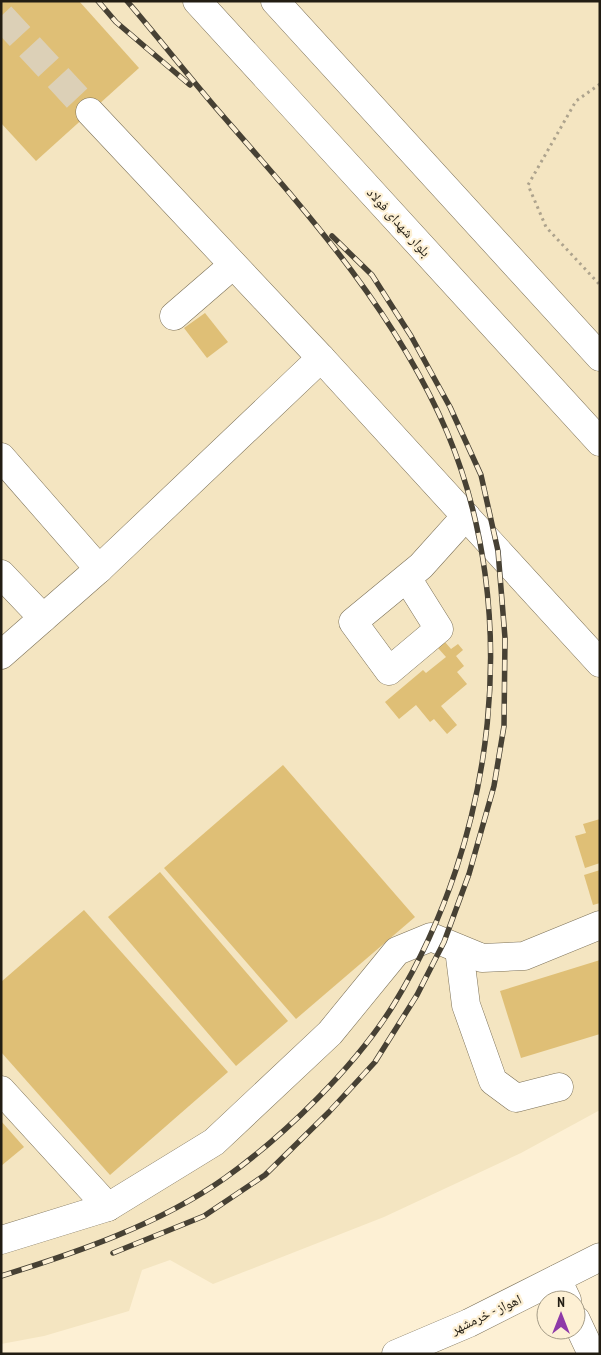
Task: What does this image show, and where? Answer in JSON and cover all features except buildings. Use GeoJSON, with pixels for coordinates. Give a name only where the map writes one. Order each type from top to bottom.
{"type":"FeatureCollection","features":[{"type":"Feature","properties":{"kind":"street","name":"بلوار شهدای فولاد"},"geometry":{"type":"LineString","coordinates":[[198,1],[600,442]]}},
{"type":"Feature","properties":{"kind":"street"},"geometry":{"type":"LineString","coordinates":[[275,1],[600,357]]}},
{"type":"Feature","properties":{"kind":"street"},"geometry":{"type":"LineString","coordinates":[[90,112],[321,358],[600,663]]}},
{"type":"Feature","properties":{"kind":"street"},"geometry":{"type":"LineString","coordinates":[[174,316],[233,265]]}},
{"type":"Feature","properties":{"kind":"street"},"geometry":{"type":"LineString","coordinates":[[1,655],[99,569],[321,358]]}},
{"type":"Feature","properties":{"kind":"street"},"geometry":{"type":"LineString","coordinates":[[1,456],[99,569]]}},
{"type":"Feature","properties":{"kind":"street"},"geometry":{"type":"LineString","coordinates":[[407,578],[421,566],[466,516]]}},
{"type":"Feature","properties":{"kind":"street"},"geometry":{"type":"LineString","coordinates":[[1,574],[43,618]]}},
{"type":"Feature","properties":{"kind":"street"},"geometry":{"type":"LineString","coordinates":[[1,1240],[108,1207],[214,1142],[330,1033],[397,951],[430,937],[482,958],[524,956],[600,926]]}},
{"type":"Feature","properties":{"kind":"street"},"geometry":{"type":"LineString","coordinates":[[459,949],[466,1005],[493,1081],[516,1098],[559,1087]]}},
{"type":"Feature","properties":{"kind":"street"},"geometry":{"type":"LineString","coordinates":[[1,1090],[108,1207]]}},
{"type":"Feature","properties":{"kind":"street","name":"اهواز - خرمشهر"},"geometry":{"type":"LineString","coordinates":[[562,1290],[600,1257]]}},
{"type":"Feature","properties":{"kind":"street","name":"اهواز - خرمشهر"},"geometry":{"type":"LineString","coordinates":[[396,1354],[469,1323],[536,1299]]}},
{"type":"Feature","properties":{"kind":"street"},"geometry":{"type":"LineString","coordinates":[[585,1340],[592,1354]]}},
{"type":"Feature","properties":{"kind":"path"},"geometry":{"type":"LineString","coordinates":[[600,84],[576,101],[528,185],[546,227],[600,285]]}},
{"type":"Feature","properties":{"kind":"shaded area"},"geometry":{"type":"Polygon","coordinates":[[[1,1],[600,1],[600,1110],[521,1153],[384,1217],[213,1284],[170,1260],[142,1270],[129,1311],[44,1336],[1,1344],[1,1]]]}},
{"type":"Feature","properties":{"kind":"tunnel"},"geometry":{"type":"LineString","coordinates":[[1,16],[90,112]]}},
{"type":"Feature","properties":{"kind":"railway"},"geometry":{"type":"LineString","coordinates":[[98,1],[116,22],[190,85]]}},
{"type":"Feature","properties":{"kind":"railway"},"geometry":{"type":"LineString","coordinates":[[1,1276],[117,1236],[200,1194],[225,1178],[271,1142],[339,1075],[378,1028],[394,1004],[429,939],[456,870],[476,797],[487,723],[491,648],[485,574],[471,502],[447,432],[425,387],[401,343],[374,301],[344,261],[281,183],[127,1]]}},
{"type":"Feature","properties":{"kind":"railway"},"geometry":{"type":"LineString","coordinates":[[113,1253],[204,1216],[265,1175],[329,1112],[375,1062],[417,995],[444,942],[469,874],[494,786],[504,726],[505,638],[498,551],[481,475],[450,407],[411,336],[372,275],[332,236]]}}]}
